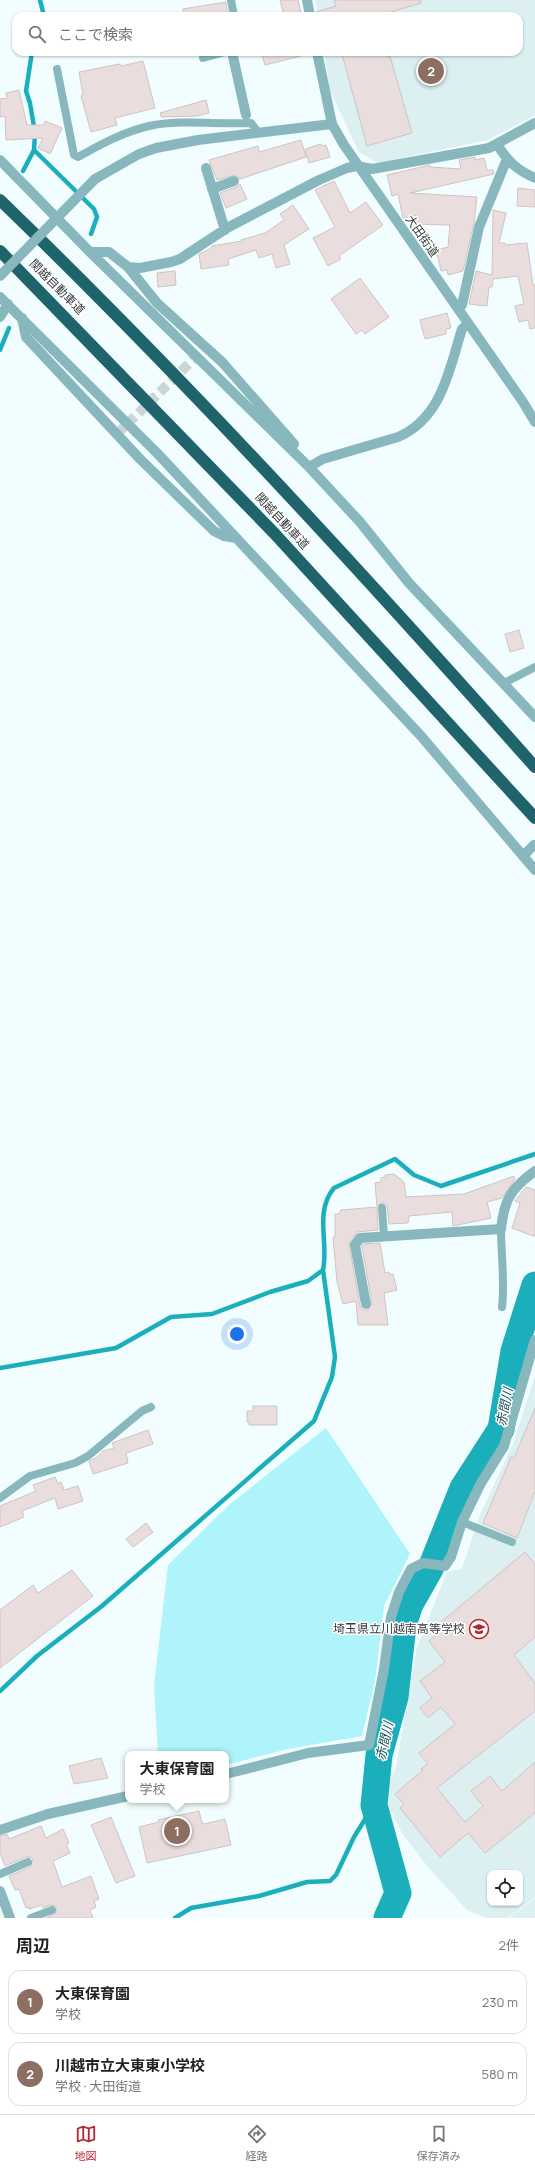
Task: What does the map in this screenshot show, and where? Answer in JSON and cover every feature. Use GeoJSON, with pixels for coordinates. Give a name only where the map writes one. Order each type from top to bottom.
{"type":"FeatureCollection","features":[{"type":"Feature","properties":{"kind":"highway","name":"関越自動車道"},"geometry":{"type":"LineString","coordinates":[[0,200],[55,254],[302,509],[535,767]]}},
{"type":"Feature","properties":{"kind":"highway","name":"関越自動車道"},"geometry":{"type":"LineString","coordinates":[[0,250],[274,533],[535,818]]}},
{"type":"Feature","properties":{"kind":"street"},"geometry":{"type":"LineString","coordinates":[[307,0],[309,12]]}},
{"type":"Feature","properties":{"kind":"street"},"geometry":{"type":"LineString","coordinates":[[233,56],[246,115]]}},
{"type":"Feature","properties":{"kind":"street","name":"大田街道"},"geometry":{"type":"LineString","coordinates":[[318,56],[332,124],[357,166],[458,308],[535,422]]}},
{"type":"Feature","properties":{"kind":"street"},"geometry":{"type":"LineString","coordinates":[[128,267],[140,268],[180,259],[224,230],[319,180],[347,168],[357,166],[372,169],[489,148],[535,122]]}},
{"type":"Feature","properties":{"kind":"street"},"geometry":{"type":"LineString","coordinates":[[0,276],[95,179],[138,154],[156,148],[198,140],[332,124]]}},
{"type":"Feature","properties":{"kind":"street"},"geometry":{"type":"LineString","coordinates":[[497,144],[506,160],[515,167],[535,178]]}},
{"type":"Feature","properties":{"kind":"street"},"geometry":{"type":"LineString","coordinates":[[0,160],[90,252],[306,464],[360,522],[410,583],[535,717]]}},
{"type":"Feature","properties":{"kind":"street"},"geometry":{"type":"LineString","coordinates":[[458,308],[462,305],[479,227],[506,160]]}},
{"type":"Feature","properties":{"kind":"street"},"geometry":{"type":"LineString","coordinates":[[206,168],[224,230]]}},
{"type":"Feature","properties":{"kind":"street"},"geometry":{"type":"LineString","coordinates":[[212,189],[234,181]]}},
{"type":"Feature","properties":{"kind":"street"},"geometry":{"type":"LineString","coordinates":[[90,252],[109,252],[128,267],[140,284],[168,314],[222,362],[282,429],[297,448],[306,464]]}},
{"type":"Feature","properties":{"kind":"street"},"geometry":{"type":"LineString","coordinates":[[0,317],[4,300]]}},
{"type":"Feature","properties":{"kind":"street"},"geometry":{"type":"LineString","coordinates":[[4,300],[158,454],[421,736],[535,870]]}},
{"type":"Feature","properties":{"kind":"street"},"geometry":{"type":"LineString","coordinates":[[22,318],[26,337],[140,459],[214,531],[224,536],[236,538]]}},
{"type":"Feature","properties":{"kind":"street"},"geometry":{"type":"LineString","coordinates":[[306,464],[406,434],[426,418],[438,402],[462,329],[468,324]]}},
{"type":"Feature","properties":{"kind":"street"},"geometry":{"type":"LineString","coordinates":[[523,856],[534,845]]}},
{"type":"Feature","properties":{"kind":"street"},"geometry":{"type":"LineString","coordinates":[[366,1304],[355,1245],[360,1238],[501,1229],[503,1210],[507,1198],[525,1178],[535,1171]]}},
{"type":"Feature","properties":{"kind":"street"},"geometry":{"type":"LineString","coordinates":[[229,1773],[308,1753],[369,1745],[384,1668],[390,1617],[399,1592],[411,1569],[423,1564],[445,1566],[451,1557],[462,1522],[481,1483],[504,1446],[535,1340]]}},
{"type":"Feature","properties":{"kind":"street"},"geometry":{"type":"LineString","coordinates":[[0,1830],[48,1814],[125,1797]]}},
{"type":"Feature","properties":{"kind":"street"},"geometry":{"type":"LineString","coordinates":[[0,1891],[10,1918]]}},
{"type":"Feature","properties":{"kind":"lane"},"geometry":{"type":"LineString","coordinates":[[231,0],[233,12]]}},
{"type":"Feature","properties":{"kind":"lane"},"geometry":{"type":"LineString","coordinates":[[203,58],[210,56]]}},
{"type":"Feature","properties":{"kind":"lane"},"geometry":{"type":"LineString","coordinates":[[57,69],[74,155],[78,157],[113,138],[155,126],[180,123],[251,123],[259,133]]}},
{"type":"Feature","properties":{"kind":"lane"},"geometry":{"type":"LineString","coordinates":[[504,683],[535,667]]}},
{"type":"Feature","properties":{"kind":"lane"},"geometry":{"type":"LineString","coordinates":[[382,1208],[384,1236]]}},
{"type":"Feature","properties":{"kind":"lane"},"geometry":{"type":"LineString","coordinates":[[501,1229],[504,1284],[502,1307]]}},
{"type":"Feature","properties":{"kind":"lane"},"geometry":{"type":"LineString","coordinates":[[0,1498],[30,1476],[75,1462],[88,1456],[142,1411],[151,1408]]}},
{"type":"Feature","properties":{"kind":"lane"},"geometry":{"type":"LineString","coordinates":[[462,1522],[512,1542]]}},
{"type":"Feature","properties":{"kind":"lane"},"geometry":{"type":"LineString","coordinates":[[0,1874],[28,1862]]}},
{"type":"Feature","properties":{"kind":"lane"},"geometry":{"type":"LineString","coordinates":[[31,1918],[52,1910]]}},
{"type":"Feature","properties":{"kind":"shaded area"},"geometry":{"type":"Polygon","coordinates":[[[315,0],[535,0],[535,115],[488,140],[378,163],[359,152],[330,91],[325,56],[523,56],[523,12],[317,12],[315,0]]]}},
{"type":"Feature","properties":{"kind":"shaded area","name":"埼玉県立川越南高等学校"},"geometry":{"type":"Polygon","coordinates":[[[535,1376],[535,1897],[508,1918],[487,1918],[467,1910],[428,1867],[402,1833],[389,1807],[387,1786],[396,1767],[417,1647],[447,1572],[462,1569],[479,1517],[513,1444],[535,1376]]]}},
{"type":"Feature","properties":{"kind":"shaded area"},"geometry":{"type":"Polygon","coordinates":[[[326,1428],[410,1554],[384,1606],[375,1681],[362,1736],[288,1749],[229,1764],[229,1751],[158,1751],[154,1686],[168,1565],[230,1504],[326,1428]]]}},
{"type":"Feature","properties":{"kind":"shaded area"},"geometry":{"type":"Polygon","coordinates":[[[535,1898],[535,1918],[509,1918],[535,1898]]]}},
{"type":"Feature","properties":{"kind":"building"},"geometry":{"type":"Polygon","coordinates":[[[280,0],[298,0],[301,12],[283,12],[280,0]]]}},
{"type":"Feature","properties":{"kind":"building"},"geometry":{"type":"Polygon","coordinates":[[[334,0],[421,0],[421,3],[391,12],[316,12],[336,6],[334,0]]]}},
{"type":"Feature","properties":{"kind":"building"},"geometry":{"type":"Polygon","coordinates":[[[226,2],[227,12],[183,12],[183,9],[226,2]]]}},
{"type":"Feature","properties":{"kind":"building"},"geometry":{"type":"Polygon","coordinates":[[[262,56],[301,56],[265,65],[262,56]]]}},
{"type":"Feature","properties":{"kind":"building"},"geometry":{"type":"Polygon","coordinates":[[[343,56],[390,56],[412,133],[367,146],[343,56]]]}},
{"type":"Feature","properties":{"kind":"building"},"geometry":{"type":"Polygon","coordinates":[[[143,61],[155,108],[115,118],[117,125],[91,132],[81,96],[83,95],[79,72],[120,64],[121,66],[143,61]]]}},
{"type":"Feature","properties":{"kind":"building"},"geometry":{"type":"Polygon","coordinates":[[[19,90],[27,125],[44,125],[45,121],[62,128],[50,154],[38,148],[43,138],[6,140],[5,116],[0,117],[0,99],[7,98],[6,93],[19,90]]]}},
{"type":"Feature","properties":{"kind":"building"},"geometry":{"type":"Polygon","coordinates":[[[206,100],[209,113],[197,116],[161,117],[160,113],[206,100]]]}},
{"type":"Feature","properties":{"kind":"building"},"geometry":{"type":"Polygon","coordinates":[[[301,140],[306,157],[240,179],[235,175],[217,180],[209,160],[258,146],[259,152],[301,140]]]}},
{"type":"Feature","properties":{"kind":"building"},"geometry":{"type":"Polygon","coordinates":[[[321,144],[322,146],[326,145],[330,157],[309,163],[305,149],[321,144]]]}},
{"type":"Feature","properties":{"kind":"building"},"geometry":{"type":"Polygon","coordinates":[[[475,157],[475,160],[484,158],[487,170],[493,170],[494,174],[410,193],[477,197],[474,223],[463,271],[448,275],[447,270],[441,271],[436,250],[448,247],[450,225],[415,224],[416,215],[403,218],[398,194],[392,196],[387,175],[430,165],[430,167],[461,169],[459,160],[475,157]]]}},
{"type":"Feature","properties":{"kind":"building"},"geometry":{"type":"Polygon","coordinates":[[[334,181],[350,213],[366,202],[383,225],[339,256],[341,259],[328,266],[313,238],[335,227],[315,190],[334,181]]]}},
{"type":"Feature","properties":{"kind":"building"},"geometry":{"type":"Polygon","coordinates":[[[240,184],[247,199],[226,208],[220,193],[240,184]]]}},
{"type":"Feature","properties":{"kind":"building"},"geometry":{"type":"Polygon","coordinates":[[[518,188],[535,190],[535,207],[517,206],[518,188]]]}},
{"type":"Feature","properties":{"kind":"building"},"geometry":{"type":"Polygon","coordinates":[[[293,205],[309,229],[284,245],[290,264],[276,268],[272,254],[259,258],[256,250],[228,259],[229,265],[201,269],[199,254],[210,249],[212,246],[242,241],[241,240],[265,233],[284,220],[280,214],[293,205]]]}},
{"type":"Feature","properties":{"kind":"building"},"geometry":{"type":"Polygon","coordinates":[[[493,210],[506,213],[499,243],[505,243],[505,245],[527,243],[533,285],[535,284],[535,328],[530,329],[528,320],[519,322],[515,306],[524,304],[518,276],[493,279],[492,287],[489,287],[487,306],[469,304],[476,271],[492,275],[493,210]]]}},
{"type":"Feature","properties":{"kind":"building"},"geometry":{"type":"Polygon","coordinates":[[[175,271],[176,285],[158,287],[157,273],[175,271]]]}},
{"type":"Feature","properties":{"kind":"building"},"geometry":{"type":"Polygon","coordinates":[[[360,278],[389,317],[365,334],[362,330],[356,334],[331,299],[360,278]]]}},
{"type":"Feature","properties":{"kind":"building"},"geometry":{"type":"Polygon","coordinates":[[[447,313],[451,328],[446,329],[446,334],[425,339],[420,320],[447,313]]]}},
{"type":"Feature","properties":{"kind":"building"},"geometry":{"type":"Polygon","coordinates":[[[519,630],[524,648],[510,652],[505,634],[519,630]]]}},
{"type":"Feature","properties":{"kind":"building"},"geometry":{"type":"Polygon","coordinates":[[[394,1174],[404,1182],[406,1197],[464,1194],[514,1176],[515,1179],[502,1198],[487,1202],[491,1218],[453,1226],[452,1212],[409,1216],[408,1223],[389,1224],[387,1205],[382,1203],[377,1206],[375,1183],[381,1182],[381,1178],[385,1177],[385,1175],[394,1174]]]}},
{"type":"Feature","properties":{"kind":"building"},"geometry":{"type":"Polygon","coordinates":[[[526,1187],[535,1190],[535,1236],[512,1228],[520,1203],[515,1201],[526,1187]]]}},
{"type":"Feature","properties":{"kind":"building"},"geometry":{"type":"Polygon","coordinates":[[[377,1207],[378,1230],[357,1232],[349,1244],[360,1306],[363,1310],[368,1310],[372,1303],[362,1247],[363,1244],[380,1243],[385,1273],[389,1272],[390,1275],[393,1274],[397,1290],[384,1293],[388,1325],[358,1325],[356,1301],[343,1304],[337,1282],[333,1237],[335,1237],[335,1214],[339,1214],[341,1210],[377,1207]]]}},
{"type":"Feature","properties":{"kind":"building"},"geometry":{"type":"Polygon","coordinates":[[[253,1406],[277,1406],[277,1425],[249,1425],[249,1422],[247,1422],[247,1411],[253,1411],[253,1406]]]}},
{"type":"Feature","properties":{"kind":"building"},"geometry":{"type":"Polygon","coordinates":[[[535,1408],[535,1492],[517,1538],[483,1523],[511,1457],[514,1458],[535,1408]]]}},
{"type":"Feature","properties":{"kind":"building"},"geometry":{"type":"Polygon","coordinates":[[[148,1430],[153,1444],[126,1453],[128,1463],[93,1474],[89,1461],[98,1457],[103,1451],[114,1448],[112,1443],[148,1430]]]}},
{"type":"Feature","properties":{"kind":"building"},"geometry":{"type":"Polygon","coordinates":[[[55,1477],[58,1484],[61,1482],[64,1490],[78,1486],[83,1501],[58,1509],[55,1498],[22,1511],[24,1517],[0,1527],[0,1506],[36,1491],[33,1485],[55,1477]]]}},
{"type":"Feature","properties":{"kind":"building"},"geometry":{"type":"Polygon","coordinates":[[[146,1523],[153,1532],[133,1547],[126,1539],[146,1523]]]}},
{"type":"Feature","properties":{"kind":"building"},"geometry":{"type":"Polygon","coordinates":[[[525,1552],[535,1564],[535,1637],[514,1655],[535,1683],[535,1711],[437,1788],[465,1822],[483,1806],[471,1791],[490,1776],[502,1791],[535,1762],[535,1813],[485,1853],[468,1833],[440,1857],[400,1808],[404,1804],[395,1794],[428,1764],[419,1753],[455,1724],[441,1707],[428,1718],[420,1708],[432,1698],[420,1681],[445,1662],[429,1641],[445,1627],[441,1622],[525,1552]]]}},
{"type":"Feature","properties":{"kind":"building"},"geometry":{"type":"Polygon","coordinates":[[[72,1570],[93,1596],[0,1668],[0,1610],[33,1585],[38,1593],[72,1570]]]}},
{"type":"Feature","properties":{"kind":"building"},"geometry":{"type":"Polygon","coordinates":[[[101,1758],[108,1778],[74,1784],[69,1766],[101,1758]]]}},
{"type":"Feature","properties":{"kind":"building"},"geometry":{"type":"Polygon","coordinates":[[[199,1811],[202,1823],[204,1824],[225,1819],[231,1845],[147,1863],[139,1827],[159,1822],[158,1820],[199,1811]]]}},
{"type":"Feature","properties":{"kind":"building"},"geometry":{"type":"Polygon","coordinates":[[[111,1817],[135,1876],[116,1883],[91,1825],[111,1817]]]}},
{"type":"Feature","properties":{"kind":"building"},"geometry":{"type":"Polygon","coordinates":[[[41,1826],[46,1838],[63,1829],[69,1843],[66,1844],[70,1853],[53,1861],[62,1887],[91,1876],[99,1899],[94,1901],[96,1907],[90,1910],[93,1918],[46,1918],[56,1913],[56,1906],[50,1905],[43,1908],[42,1905],[29,1909],[28,1907],[26,1908],[19,1889],[15,1890],[9,1876],[30,1867],[33,1860],[31,1857],[26,1857],[5,1866],[0,1853],[0,1836],[7,1834],[9,1839],[41,1826]]]}},
{"type":"Feature","properties":{"kind":"waterway"},"geometry":{"type":"LineString","coordinates":[[40,0],[43,12]]}},
{"type":"Feature","properties":{"kind":"waterway"},"geometry":{"type":"LineString","coordinates":[[23,171],[34,150],[35,133],[30,103],[26,91],[31,56]]}},
{"type":"Feature","properties":{"kind":"waterway"},"geometry":{"type":"LineString","coordinates":[[34,150],[94,209],[97,217],[91,234]]}},
{"type":"Feature","properties":{"kind":"waterway"},"geometry":{"type":"LineString","coordinates":[[0,350],[9,328]]}},
{"type":"Feature","properties":{"kind":"waterway"},"geometry":{"type":"LineString","coordinates":[[0,1691],[37,1656],[102,1606],[314,1421],[332,1377],[335,1357],[323,1270],[323,1217],[328,1197],[334,1188],[395,1159],[414,1175],[441,1186],[535,1154]]}},
{"type":"Feature","properties":{"kind":"waterway"},"geometry":{"type":"LineString","coordinates":[[0,1368],[116,1348],[171,1317],[212,1314],[270,1292],[308,1281],[323,1270]]}},
{"type":"Feature","properties":{"kind":"waterway","name":"赤間川"},"geometry":{"type":"LineString","coordinates":[[433,1563],[463,1488],[501,1429],[514,1351],[535,1285]]}},
{"type":"Feature","properties":{"kind":"waterway","name":"赤間川"},"geometry":{"type":"LineString","coordinates":[[387,1918],[398,1893],[374,1805],[379,1755],[395,1697],[403,1625],[410,1604],[431,1567]]}},
{"type":"Feature","properties":{"kind":"waterway"},"geometry":{"type":"LineString","coordinates":[[175,1918],[191,1908],[259,1896],[307,1882],[330,1881],[336,1875],[354,1837],[374,1805]]}},
{"type":"Feature","properties":{"kind":"tunnel"},"geometry":{"type":"LineString","coordinates":[[117,434],[206,347]]}},
{"type":"Feature","properties":{"kind":"place","name":"川越市立大東東小学校"},"geometry":{"type":"Point","coordinates":[431,71]}},
{"type":"Feature","properties":{"kind":"place","name":"埼玉県立川越南高等学校"},"geometry":{"type":"Point","coordinates":[479,1629]}},
{"type":"Feature","properties":{"kind":"place","name":"大東保育園"},"geometry":{"type":"Point","coordinates":[177,1831]}}]}
